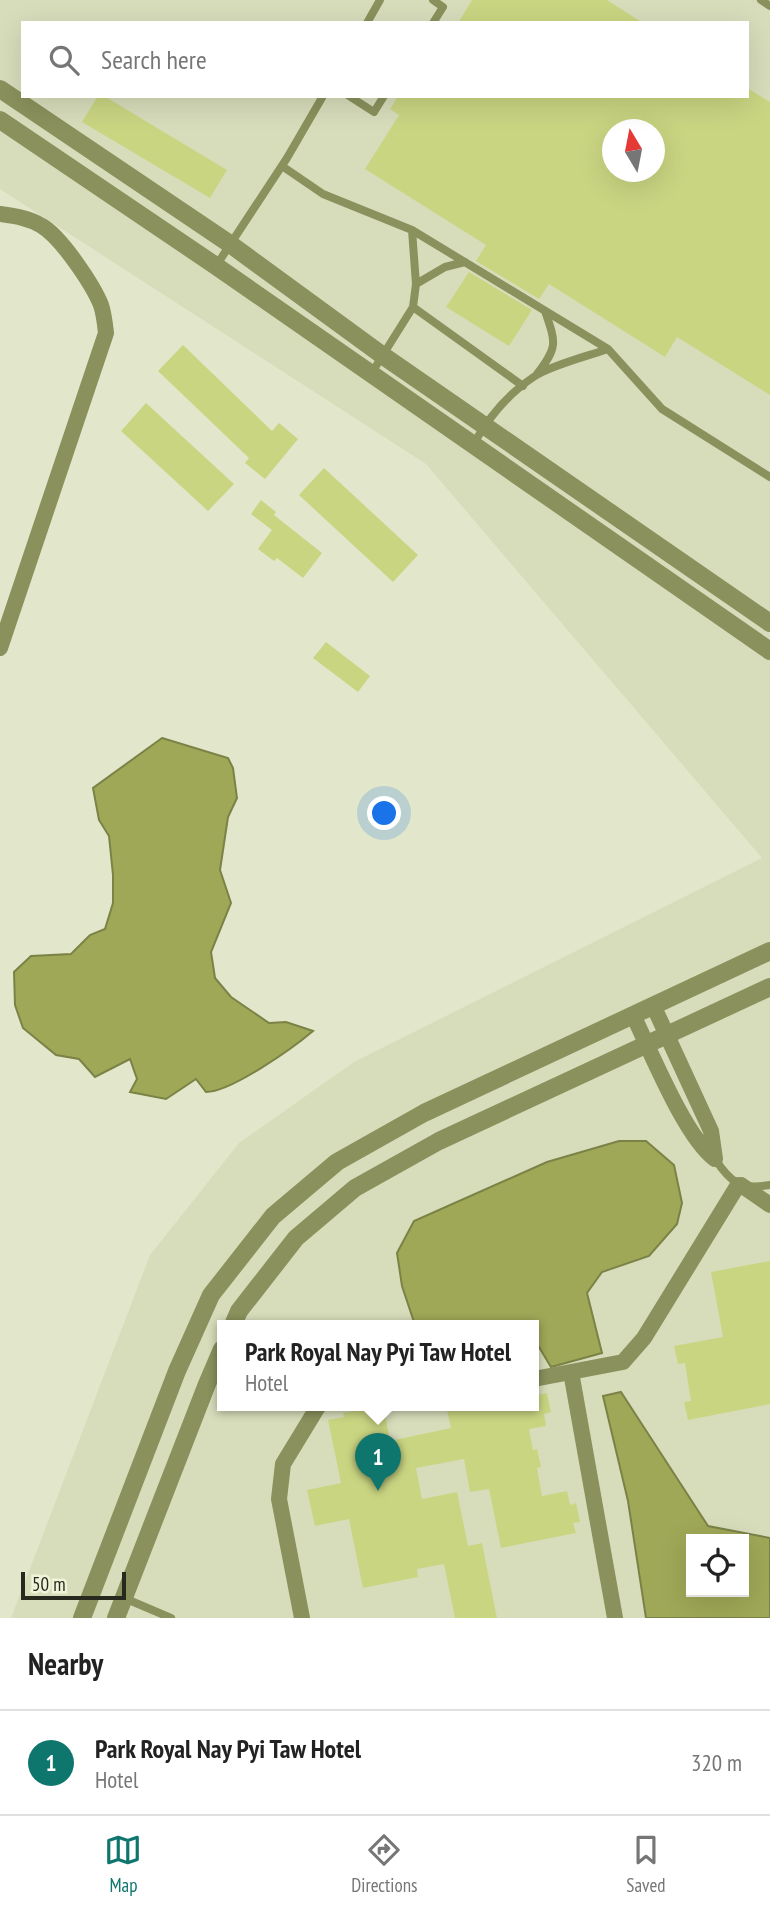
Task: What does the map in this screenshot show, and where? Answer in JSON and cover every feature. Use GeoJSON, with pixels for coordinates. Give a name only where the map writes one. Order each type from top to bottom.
{"type":"FeatureCollection","features":[{"type":"Feature","properties":{"kind":"street"},"geometry":{"type":"LineString","coordinates":[[0,89],[230,244],[382,355],[770,623]]}},
{"type":"Feature","properties":{"kind":"street"},"geometry":{"type":"LineString","coordinates":[[0,120],[216,266],[770,651]]}},
{"type":"Feature","properties":{"kind":"street"},"geometry":{"type":"LineString","coordinates":[[0,214],[22,217],[55,235],[94,290],[102,307],[106,332],[0,648]]}},
{"type":"Feature","properties":{"kind":"street"},"geometry":{"type":"LineString","coordinates":[[82,1618],[177,1371],[211,1295],[273,1216],[337,1162],[424,1113],[770,951]]}},
{"type":"Feature","properties":{"kind":"street"},"geometry":{"type":"LineString","coordinates":[[235,1320],[239,1311],[296,1238],[355,1188],[439,1141],[770,987]]}},
{"type":"Feature","properties":{"kind":"street"},"geometry":{"type":"LineString","coordinates":[[653,1006],[711,1131],[715,1159]]}},
{"type":"Feature","properties":{"kind":"street"},"geometry":{"type":"LineString","coordinates":[[633,1015],[696,1138],[705,1152],[715,1159]]}},
{"type":"Feature","properties":{"kind":"street"},"geometry":{"type":"LineString","coordinates":[[539,1378],[623,1362],[643,1338],[739,1185],[770,1205]]}},
{"type":"Feature","properties":{"kind":"street"},"geometry":{"type":"LineString","coordinates":[[116,1618],[217,1361]]}},
{"type":"Feature","properties":{"kind":"street"},"geometry":{"type":"LineString","coordinates":[[571,1372],[615,1618]]}},
{"type":"Feature","properties":{"kind":"street"},"geometry":{"type":"LineString","coordinates":[[302,1618],[279,1499],[283,1464],[315,1411]]}},
{"type":"Feature","properties":{"kind":"lane"},"geometry":{"type":"LineString","coordinates":[[368,21],[380,0]]}},
{"type":"Feature","properties":{"kind":"lane"},"geometry":{"type":"LineString","coordinates":[[433,0],[443,7],[434,21]]}},
{"type":"Feature","properties":{"kind":"lane"},"geometry":{"type":"LineString","coordinates":[[761,0],[770,6]]}},
{"type":"Feature","properties":{"kind":"lane"},"geometry":{"type":"LineString","coordinates":[[216,266],[282,166],[322,98]]}},
{"type":"Feature","properties":{"kind":"lane"},"geometry":{"type":"LineString","coordinates":[[352,98],[374,112],[383,98]]}},
{"type":"Feature","properties":{"kind":"lane"},"geometry":{"type":"LineString","coordinates":[[282,166],[323,194],[412,230],[608,349],[662,409],[770,477]]}},
{"type":"Feature","properties":{"kind":"lane"},"geometry":{"type":"LineString","coordinates":[[371,374],[413,307],[415,284],[412,230]]}},
{"type":"Feature","properties":{"kind":"lane"},"geometry":{"type":"LineString","coordinates":[[415,284],[445,267],[466,262]]}},
{"type":"Feature","properties":{"kind":"lane"},"geometry":{"type":"LineString","coordinates":[[413,307],[523,386]]}},
{"type":"Feature","properties":{"kind":"lane"},"geometry":{"type":"LineString","coordinates":[[473,445],[484,425],[509,397],[537,374],[553,353],[553,336],[545,311]]}},
{"type":"Feature","properties":{"kind":"lane"},"geometry":{"type":"LineString","coordinates":[[537,374],[608,349]]}},
{"type":"Feature","properties":{"kind":"lane"},"geometry":{"type":"LineString","coordinates":[[715,1159],[726,1175],[739,1185],[754,1188],[770,1185]]}},
{"type":"Feature","properties":{"kind":"lane"},"geometry":{"type":"LineString","coordinates":[[124,1598],[171,1618]]}},
{"type":"Feature","properties":{"kind":"shaded area"},"geometry":{"type":"Polygon","coordinates":[[[0,0],[770,0],[770,1618],[11,1618],[150,1255],[239,1143],[354,1062],[762,858],[426,464],[0,189],[0,0]]]}},
{"type":"Feature","properties":{"kind":"shaded area"},"geometry":{"type":"Polygon","coordinates":[[[162,738],[228,758],[233,768],[237,798],[228,817],[220,870],[231,903],[211,952],[215,978],[231,997],[269,1023],[286,1022],[313,1031],[277,1058],[230,1085],[206,1092],[196,1079],[166,1099],[130,1092],[137,1079],[130,1059],[95,1077],[79,1059],[56,1055],[23,1028],[15,1005],[14,972],[31,956],[71,954],[90,935],[105,929],[113,903],[113,875],[109,836],[99,820],[93,788],[162,738]]]}},
{"type":"Feature","properties":{"kind":"shaded area"},"geometry":{"type":"Polygon","coordinates":[[[619,1141],[646,1141],[674,1165],[682,1203],[677,1224],[649,1256],[602,1272],[587,1293],[602,1353],[551,1367],[539,1347],[539,1320],[413,1320],[402,1286],[397,1253],[414,1221],[547,1162],[619,1141]]]}},
{"type":"Feature","properties":{"kind":"shaded area"},"geometry":{"type":"Polygon","coordinates":[[[621,1392],[708,1526],[770,1538],[770,1618],[646,1618],[628,1501],[603,1396],[621,1392]]]}},
{"type":"Feature","properties":{"kind":"building"},"geometry":{"type":"Polygon","coordinates":[[[472,0],[607,0],[640,21],[459,21],[472,0]]]}},
{"type":"Feature","properties":{"kind":"building"},"geometry":{"type":"Polygon","coordinates":[[[749,89],[770,102],[770,395],[677,337],[665,357],[549,284],[539,299],[476,261],[486,245],[365,169],[399,115],[390,109],[397,98],[749,98],[749,89]]]}},
{"type":"Feature","properties":{"kind":"building"},"geometry":{"type":"Polygon","coordinates":[[[97,98],[107,98],[227,170],[210,198],[82,122],[97,98]]]}},
{"type":"Feature","properties":{"kind":"building"},"geometry":{"type":"Polygon","coordinates":[[[469,272],[532,310],[509,346],[446,307],[469,272]]]}},
{"type":"Feature","properties":{"kind":"building"},"geometry":{"type":"Polygon","coordinates":[[[183,345],[272,431],[279,423],[298,439],[265,479],[245,463],[249,458],[158,371],[183,345]]]}},
{"type":"Feature","properties":{"kind":"building"},"geometry":{"type":"Polygon","coordinates":[[[146,403],[234,484],[208,511],[121,431],[146,403]]]}},
{"type":"Feature","properties":{"kind":"building"},"geometry":{"type":"Polygon","coordinates":[[[324,468],[418,555],[393,582],[299,495],[324,468]]]}},
{"type":"Feature","properties":{"kind":"building"},"geometry":{"type":"Polygon","coordinates":[[[261,500],[276,512],[274,515],[322,553],[303,578],[277,558],[274,561],[258,549],[272,530],[251,514],[261,500]]]}},
{"type":"Feature","properties":{"kind":"building"},"geometry":{"type":"Polygon","coordinates":[[[326,642],[370,676],[358,692],[313,658],[326,642]]]}},
{"type":"Feature","properties":{"kind":"building"},"geometry":{"type":"Polygon","coordinates":[[[770,1261],[770,1404],[688,1420],[684,1402],[691,1401],[685,1363],[678,1364],[674,1346],[723,1337],[711,1272],[770,1261]]]}},
{"type":"Feature","properties":{"kind":"building"},"geometry":{"type":"Polygon","coordinates":[[[547,1393],[551,1412],[544,1414],[546,1426],[529,1429],[533,1450],[537,1449],[541,1467],[537,1468],[542,1496],[567,1491],[570,1505],[576,1503],[580,1522],[573,1523],[576,1533],[501,1548],[489,1489],[470,1492],[464,1459],[416,1468],[422,1499],[457,1492],[468,1546],[482,1543],[497,1618],[455,1618],[444,1564],[417,1569],[418,1577],[363,1588],[349,1519],[315,1526],[307,1490],[341,1483],[328,1420],[344,1417],[343,1413],[353,1411],[384,1411],[390,1441],[451,1428],[447,1411],[539,1411],[539,1395],[547,1393]]]}},
{"type":"Feature","properties":{"kind":"place","name":"Park Royal Nay Pyi Taw Hotel"},"geometry":{"type":"Point","coordinates":[378,1491]}}]}
